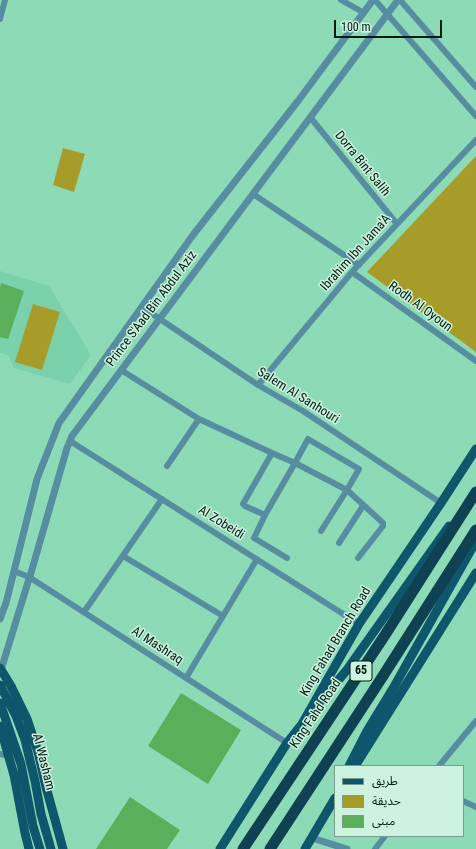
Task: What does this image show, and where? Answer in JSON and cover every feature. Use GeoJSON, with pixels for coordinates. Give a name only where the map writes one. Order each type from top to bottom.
{"type":"FeatureCollection","features":[{"type":"Feature","properties":{"kind":"highway","name":"King Fahd Road"},"geometry":{"type":"LineString","coordinates":[[243,849],[385,635],[476,492]]}},
{"type":"Feature","properties":{"kind":"highway","name":"65"},"geometry":{"type":"LineString","coordinates":[[270,849],[476,530]]}},
{"type":"Feature","properties":{"kind":"main road","name":"King Fahad Branch Road"},"geometry":{"type":"LineString","coordinates":[[220,849],[288,743],[302,724],[359,624],[476,449]]}},
{"type":"Feature","properties":{"kind":"main road"},"geometry":{"type":"LineString","coordinates":[[302,724],[346,671],[476,487]]}},
{"type":"Feature","properties":{"kind":"main road"},"geometry":{"type":"LineString","coordinates":[[350,765],[476,541]]}},
{"type":"Feature","properties":{"kind":"main road"},"geometry":{"type":"LineString","coordinates":[[356,765],[475,576]]}},
{"type":"Feature","properties":{"kind":"main road"},"geometry":{"type":"LineString","coordinates":[[0,669],[11,686],[27,719],[38,752],[63,849]]}},
{"type":"Feature","properties":{"kind":"main road","name":"Al Washam"},"geometry":{"type":"LineString","coordinates":[[0,685],[16,716],[25,740],[50,848]]}},
{"type":"Feature","properties":{"kind":"main road","name":"Al Washam"},"geometry":{"type":"LineString","coordinates":[[0,703],[21,764],[33,826],[40,849]]}},
{"type":"Feature","properties":{"kind":"main road"},"geometry":{"type":"LineString","coordinates":[[0,726],[5,755],[14,775],[24,833],[29,849]]}},
{"type":"Feature","properties":{"kind":"main road"},"geometry":{"type":"LineString","coordinates":[[305,849],[334,795]]}},
{"type":"Feature","properties":{"kind":"main road"},"geometry":{"type":"LineString","coordinates":[[318,826],[334,800]]}},
{"type":"Feature","properties":{"kind":"street"},"geometry":{"type":"LineString","coordinates":[[0,19],[5,0]]}},
{"type":"Feature","properties":{"kind":"street"},"geometry":{"type":"LineString","coordinates":[[341,0],[364,13]]}},
{"type":"Feature","properties":{"kind":"street"},"geometry":{"type":"LineString","coordinates":[[374,0],[388,14],[476,116]]}},
{"type":"Feature","properties":{"kind":"street","name":"Prince S'Aad Bin Abdul Aziz"},"geometry":{"type":"LineString","coordinates":[[0,619],[6,603],[37,479],[59,423],[194,235],[374,0]]}},
{"type":"Feature","properties":{"kind":"street"},"geometry":{"type":"LineString","coordinates":[[399,0],[476,88]]}},
{"type":"Feature","properties":{"kind":"street","name":"Prince S'Aad Bin Abdul Aziz"},"geometry":{"type":"LineString","coordinates":[[0,669],[30,577],[66,448],[70,441],[159,319],[399,0]]}},
{"type":"Feature","properties":{"kind":"street","name":"Dorra Bint Salih"},"geometry":{"type":"LineString","coordinates":[[310,117],[397,224]]}},
{"type":"Feature","properties":{"kind":"street","name":"Ibrahim Ibn Jama'A"},"geometry":{"type":"LineString","coordinates":[[258,385],[358,265],[476,140]]}},
{"type":"Feature","properties":{"kind":"street"},"geometry":{"type":"LineString","coordinates":[[253,194],[358,265]]}},
{"type":"Feature","properties":{"kind":"street","name":"Rodh Al Oyoun"},"geometry":{"type":"LineString","coordinates":[[352,272],[476,361]]}},
{"type":"Feature","properties":{"kind":"street","name":"Salem Al Sanhouri"},"geometry":{"type":"LineString","coordinates":[[142,307],[258,385],[303,411],[441,503]]}},
{"type":"Feature","properties":{"kind":"street"},"geometry":{"type":"LineString","coordinates":[[121,370],[200,419],[296,463],[347,490],[383,523],[383,526],[358,558]]}},
{"type":"Feature","properties":{"kind":"street"},"geometry":{"type":"LineString","coordinates":[[167,466],[200,419]]}},
{"type":"Feature","properties":{"kind":"street"},"geometry":{"type":"LineString","coordinates":[[287,558],[254,538],[265,515],[296,463],[308,439],[359,468],[359,471],[321,531]]}},
{"type":"Feature","properties":{"kind":"street","name":"Al Zobeidi"},"geometry":{"type":"LineString","coordinates":[[70,441],[359,624]]}},
{"type":"Feature","properties":{"kind":"street"},"geometry":{"type":"LineString","coordinates":[[265,515],[243,504],[272,453]]}},
{"type":"Feature","properties":{"kind":"street"},"geometry":{"type":"LineString","coordinates":[[84,612],[162,499]]}},
{"type":"Feature","properties":{"kind":"street"},"geometry":{"type":"LineString","coordinates":[[339,543],[363,506]]}},
{"type":"Feature","properties":{"kind":"street"},"geometry":{"type":"LineString","coordinates":[[122,556],[223,616]]}},
{"type":"Feature","properties":{"kind":"street"},"geometry":{"type":"LineString","coordinates":[[186,678],[257,559]]}},
{"type":"Feature","properties":{"kind":"street","name":"Al Mashraq"},"geometry":{"type":"LineString","coordinates":[[14,571],[30,577],[288,743]]}},
{"type":"Feature","properties":{"kind":"street"},"geometry":{"type":"LineString","coordinates":[[440,765],[476,721]]}},
{"type":"Feature","properties":{"kind":"street"},"geometry":{"type":"LineString","coordinates":[[464,802],[476,808]]}},
{"type":"Feature","properties":{"kind":"street"},"geometry":{"type":"LineString","coordinates":[[375,849],[384,837]]}},
{"type":"Feature","properties":{"kind":"street"},"geometry":{"type":"LineString","coordinates":[[312,838],[346,849]]}},
{"type":"Feature","properties":{"kind":"shaded area"},"geometry":{"type":"Polygon","coordinates":[[[0,271],[49,286],[91,355],[70,384],[14,368],[8,355],[0,353],[0,271]]]}},
{"type":"Feature","properties":{"kind":"green space"},"geometry":{"type":"Polygon","coordinates":[[[63,148],[85,154],[74,192],[53,185],[63,148]]]}},
{"type":"Feature","properties":{"kind":"green space"},"geometry":{"type":"Polygon","coordinates":[[[476,156],[476,352],[367,272],[476,156]]]}},
{"type":"Feature","properties":{"kind":"green space"},"geometry":{"type":"Polygon","coordinates":[[[33,304],[60,312],[42,370],[15,362],[33,304]]]}},
{"type":"Feature","properties":{"kind":"building"},"geometry":{"type":"Polygon","coordinates":[[[1,283],[24,291],[8,339],[0,337],[1,283]]]}},
{"type":"Feature","properties":{"kind":"building"},"geometry":{"type":"Polygon","coordinates":[[[181,693],[241,730],[208,784],[148,746],[181,693]]]}},
{"type":"Feature","properties":{"kind":"building"},"geometry":{"type":"Polygon","coordinates":[[[130,797],[180,830],[167,849],[96,849],[130,797]]]}}]}
